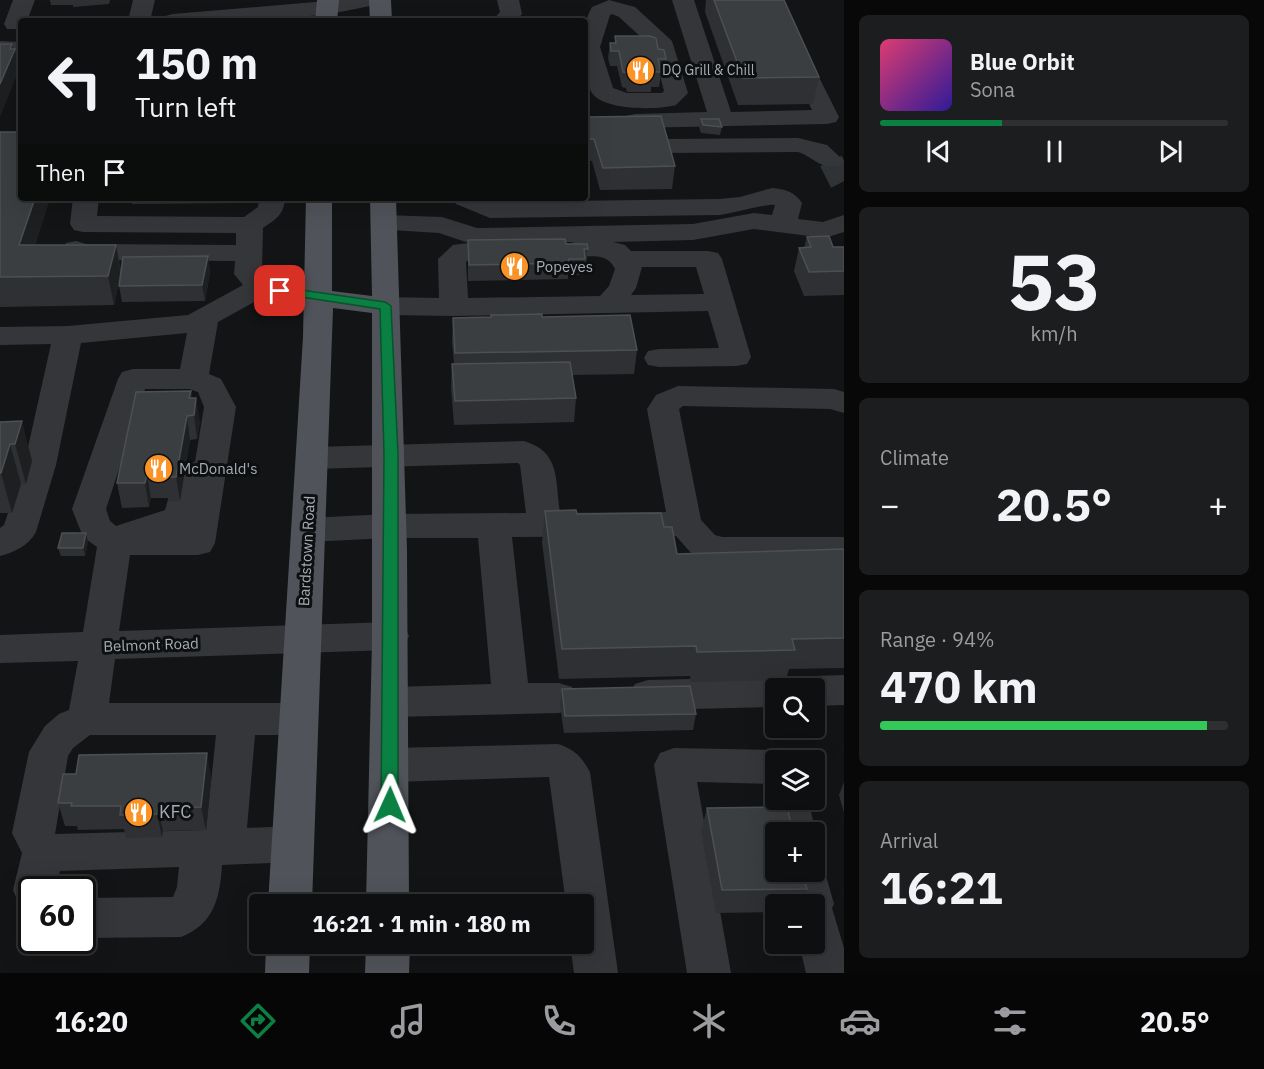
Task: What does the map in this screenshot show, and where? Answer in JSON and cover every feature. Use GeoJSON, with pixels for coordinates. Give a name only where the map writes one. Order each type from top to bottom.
{"type":"FeatureCollection","features":[{"type":"Feature","properties":{"kind":"main road"},"geometry":{"type":"LineString","coordinates":[[380,0],[381,18]]}},
{"type":"Feature","properties":{"kind":"main road","name":"Bardstown Road"},"geometry":{"type":"LineString","coordinates":[[290,894],[312,458],[319,201]]}},
{"type":"Feature","properties":{"kind":"main road"},"geometry":{"type":"LineString","coordinates":[[383,211],[391,454],[389,526],[392,702],[388,894]]}},
{"type":"Feature","properties":{"kind":"main road"},"geometry":{"type":"LineString","coordinates":[[318,298],[385,306]]}},
{"type":"Feature","properties":{"kind":"main road"},"geometry":{"type":"LineString","coordinates":[[287,973],[288,954]]}},
{"type":"Feature","properties":{"kind":"main road"},"geometry":{"type":"LineString","coordinates":[[387,954],[387,973]]}},
{"type":"Feature","properties":{"kind":"street"},"geometry":{"type":"LineString","coordinates":[[12,24],[24,0]]}},
{"type":"Feature","properties":{"kind":"street"},"geometry":{"type":"LineString","coordinates":[[140,18],[144,0]]}},
{"type":"Feature","properties":{"kind":"street"},"geometry":{"type":"LineString","coordinates":[[215,18],[327,10],[366,0]]}},
{"type":"Feature","properties":{"kind":"street"},"geometry":{"type":"LineString","coordinates":[[506,18],[511,14],[508,0]]}},
{"type":"Feature","properties":{"kind":"street"},"geometry":{"type":"LineString","coordinates":[[683,0],[721,119]]}},
{"type":"Feature","properties":{"kind":"street"},"geometry":{"type":"LineString","coordinates":[[610,112],[684,120],[826,117],[769,0]]}},
{"type":"Feature","properties":{"kind":"street"},"geometry":{"type":"LineString","coordinates":[[610,112],[589,47],[600,12],[610,3],[627,12],[664,46],[684,120]]}},
{"type":"Feature","properties":{"kind":"street"},"geometry":{"type":"LineString","coordinates":[[0,48],[18,49]]}},
{"type":"Feature","properties":{"kind":"street"},"geometry":{"type":"LineString","coordinates":[[610,112],[668,100],[676,93]]}},
{"type":"Feature","properties":{"kind":"street"},"geometry":{"type":"LineString","coordinates":[[664,146],[798,145],[818,150],[831,161]]}},
{"type":"Feature","properties":{"kind":"street"},"geometry":{"type":"LineString","coordinates":[[472,202],[490,210],[719,207],[744,204],[770,194],[782,197],[789,203],[783,224]]}},
{"type":"Feature","properties":{"kind":"street"},"geometry":{"type":"LineString","coordinates":[[248,253],[75,252],[84,211],[250,225],[271,210],[272,201]]}},
{"type":"Feature","properties":{"kind":"street"},"geometry":{"type":"LineString","coordinates":[[442,225],[446,201]]}},
{"type":"Feature","properties":{"kind":"street"},"geometry":{"type":"LineString","coordinates":[[383,211],[442,225],[475,236],[693,232],[754,222],[825,230],[844,223]]}},
{"type":"Feature","properties":{"kind":"street"},"geometry":{"type":"LineString","coordinates":[[250,225],[248,274],[261,287],[318,298]]}},
{"type":"Feature","properties":{"kind":"street"},"geometry":{"type":"LineString","coordinates":[[454,307],[452,259],[462,251],[614,249],[625,259],[628,269],[622,288],[608,304]]}},
{"type":"Feature","properties":{"kind":"street"},"geometry":{"type":"LineString","coordinates":[[625,259],[708,259],[736,357],[659,358]]}},
{"type":"Feature","properties":{"kind":"street"},"geometry":{"type":"LineString","coordinates":[[0,336],[68,335],[195,323],[261,287]]}},
{"type":"Feature","properties":{"kind":"street"},"geometry":{"type":"LineString","coordinates":[[385,306],[454,307],[719,302]]}},
{"type":"Feature","properties":{"kind":"street"},"geometry":{"type":"LineString","coordinates":[[193,380],[204,318]]}},
{"type":"Feature","properties":{"kind":"street"},"geometry":{"type":"LineString","coordinates":[[0,544],[19,532],[40,465],[30,444],[68,335]]}},
{"type":"Feature","properties":{"kind":"street"},"geometry":{"type":"LineString","coordinates":[[133,379],[193,380],[210,386],[220,407],[198,543],[116,543],[95,528],[89,509],[133,379]]}},
{"type":"Feature","properties":{"kind":"street"},"geometry":{"type":"LineString","coordinates":[[844,403],[834,399],[678,396],[667,402],[663,410],[685,524],[704,544],[721,550],[844,550]]}},
{"type":"Feature","properties":{"kind":"street"},"geometry":{"type":"LineString","coordinates":[[312,458],[524,452],[536,460],[544,526]]}},
{"type":"Feature","properties":{"kind":"street"},"geometry":{"type":"LineString","coordinates":[[308,530],[389,526],[685,524]]}},
{"type":"Feature","properties":{"kind":"street"},"geometry":{"type":"LineString","coordinates":[[494,526],[511,699]]}},
{"type":"Feature","properties":{"kind":"street"},"geometry":{"type":"LineString","coordinates":[[87,719],[97,647],[116,543]]}},
{"type":"Feature","properties":{"kind":"street","name":"Belmont Road"},"geometry":{"type":"LineString","coordinates":[[0,649],[391,636]]}},
{"type":"Feature","properties":{"kind":"street"},"geometry":{"type":"LineString","coordinates":[[825,691],[844,690]]}},
{"type":"Feature","properties":{"kind":"street"},"geometry":{"type":"LineString","coordinates":[[392,702],[765,692]]}},
{"type":"Feature","properties":{"kind":"street"},"geometry":{"type":"LineString","coordinates":[[293,844],[214,848],[39,871],[33,833],[49,752],[66,731],[87,719],[299,719]]}},
{"type":"Feature","properties":{"kind":"street"},"geometry":{"type":"LineString","coordinates":[[96,918],[181,917],[190,911],[196,902],[214,848],[237,719]]}},
{"type":"Feature","properties":{"kind":"street"},"geometry":{"type":"LineString","coordinates":[[390,765],[558,760],[570,772],[596,973]]}},
{"type":"Feature","properties":{"kind":"street"},"geometry":{"type":"LineString","coordinates":[[709,973],[674,765],[765,767]]}},
{"type":"Feature","properties":{"kind":"street"},"geometry":{"type":"LineString","coordinates":[[823,954],[828,973]]}},
{"type":"Feature","properties":{"kind":"building"},"geometry":{"type":"Polygon","coordinates":[[[714,0],[784,0],[819,77],[743,78],[714,0]]]}},
{"type":"Feature","properties":{"kind":"building"},"geometry":{"type":"Polygon","coordinates":[[[615,36],[656,38],[658,49],[664,50],[666,59],[658,59],[661,72],[651,72],[653,77],[629,77],[628,73],[623,72],[619,51],[611,51],[610,43],[616,43],[615,36]]]}},
{"type":"Feature","properties":{"kind":"building"},"geometry":{"type":"Polygon","coordinates":[[[0,44],[12,44],[10,49],[15,49],[0,84],[0,44]]]}},
{"type":"Feature","properties":{"kind":"building"},"geometry":{"type":"Polygon","coordinates":[[[661,116],[675,166],[603,168],[594,139],[588,139],[588,117],[661,116]]]}},
{"type":"Feature","properties":{"kind":"building"},"geometry":{"type":"Polygon","coordinates":[[[701,119],[719,119],[722,127],[703,125],[701,119]]]}},
{"type":"Feature","properties":{"kind":"building"},"geometry":{"type":"Polygon","coordinates":[[[0,132],[18,132],[18,201],[34,201],[19,245],[116,245],[108,276],[0,277],[0,132]]]}},
{"type":"Feature","properties":{"kind":"building"},"geometry":{"type":"Polygon","coordinates":[[[829,236],[833,247],[844,247],[844,271],[809,272],[799,248],[811,247],[807,237],[829,236]]]}},
{"type":"Feature","properties":{"kind":"building"},"geometry":{"type":"Polygon","coordinates":[[[565,239],[566,244],[587,244],[588,249],[584,249],[585,259],[569,259],[569,263],[469,265],[468,240],[565,239]]]}},
{"type":"Feature","properties":{"kind":"building"},"geometry":{"type":"Polygon","coordinates":[[[208,256],[202,285],[119,286],[123,257],[208,256]]]}},
{"type":"Feature","properties":{"kind":"building"},"geometry":{"type":"Polygon","coordinates":[[[542,314],[542,317],[630,315],[637,350],[455,353],[453,318],[542,314]]]}},
{"type":"Feature","properties":{"kind":"building"},"geometry":{"type":"Polygon","coordinates":[[[570,362],[576,398],[455,401],[452,364],[570,362]]]}},
{"type":"Feature","properties":{"kind":"building"},"geometry":{"type":"Polygon","coordinates":[[[191,391],[189,398],[196,398],[194,415],[187,416],[176,477],[147,474],[145,483],[117,483],[136,392],[191,391]]]}},
{"type":"Feature","properties":{"kind":"building"},"geometry":{"type":"Polygon","coordinates":[[[22,421],[15,444],[10,444],[0,473],[0,422],[22,421]]]}},
{"type":"Feature","properties":{"kind":"building"},"geometry":{"type":"Polygon","coordinates":[[[576,510],[577,514],[661,513],[664,527],[672,527],[677,554],[844,549],[844,638],[792,639],[795,650],[697,652],[696,646],[562,649],[545,511],[576,510]]]}},
{"type":"Feature","properties":{"kind":"building"},"geometry":{"type":"Polygon","coordinates":[[[62,533],[86,533],[83,548],[58,548],[62,533]]]}},
{"type":"Feature","properties":{"kind":"building"},"geometry":{"type":"Polygon","coordinates":[[[690,686],[696,714],[565,716],[562,689],[690,686]]]}},
{"type":"Feature","properties":{"kind":"building"},"geometry":{"type":"Polygon","coordinates":[[[207,753],[201,807],[158,808],[157,814],[120,815],[121,806],[71,806],[72,803],[58,803],[63,774],[76,774],[79,755],[207,753]]]}},
{"type":"Feature","properties":{"kind":"building"},"geometry":{"type":"Polygon","coordinates":[[[765,807],[765,810],[788,810],[791,822],[765,822],[765,882],[805,882],[807,889],[722,890],[707,808],[765,807]]]}},
{"type":"Feature","properties":{"kind":"tunnel"},"geometry":{"type":"LineString","coordinates":[[831,161],[844,187]]}},
{"type":"Feature","properties":{"kind":"place","name":"DQ Grill & Chill"},"geometry":{"type":"Point","coordinates":[641,70]}},
{"type":"Feature","properties":{"kind":"place","name":"Popeyes"},"geometry":{"type":"Point","coordinates":[515,267]}},
{"type":"Feature","properties":{"kind":"place","name":"McDonald's"},"geometry":{"type":"Point","coordinates":[158,469]}},
{"type":"Feature","properties":{"kind":"place","name":"KFC"},"geometry":{"type":"Point","coordinates":[138,812]}},
{"type":"Feature","properties":{"kind":"route"},"geometry":{"type":"LineString","coordinates":[[280,291],[385,306],[391,454],[390,805]]}}]}
